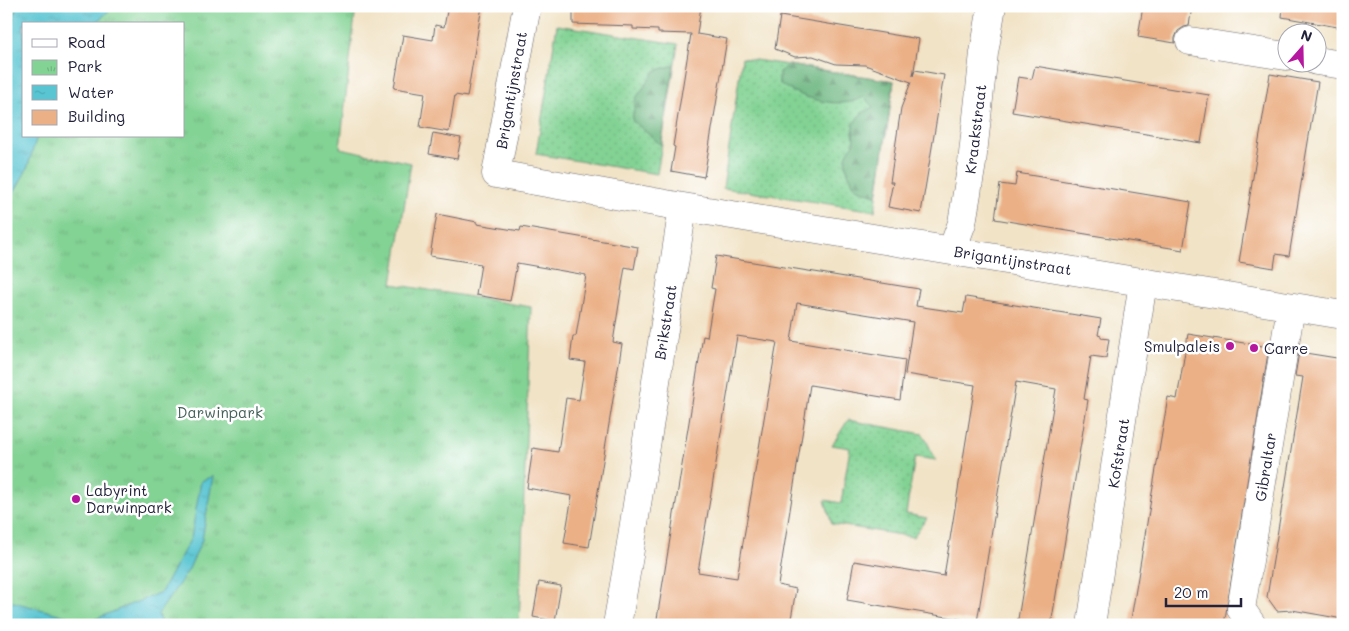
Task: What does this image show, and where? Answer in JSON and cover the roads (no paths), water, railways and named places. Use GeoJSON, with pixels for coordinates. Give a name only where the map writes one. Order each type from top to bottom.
{"type":"FeatureCollection","features":[{"type":"Feature","properties":{"kind":"street","name":"Brigantijnstraat"},"geometry":{"type":"LineString","coordinates":[[527,6],[496,174],[683,207],[1343,315]]}},
{"type":"Feature","properties":{"kind":"street","name":"Kraakstraat"},"geometry":{"type":"LineString","coordinates":[[952,250],[962,223],[972,163],[984,53],[992,6]]}},
{"type":"Feature","properties":{"kind":"street"},"geometry":{"type":"LineString","coordinates":[[1190,41],[1276,54]]}},
{"type":"Feature","properties":{"kind":"street"},"geometry":{"type":"LineString","coordinates":[[1326,62],[1343,65]]}},
{"type":"Feature","properties":{"kind":"street","name":"Brikstraat"},"geometry":{"type":"LineString","coordinates":[[617,625],[683,207]]}},
{"type":"Feature","properties":{"kind":"street","name":"Kofstraat"},"geometry":{"type":"LineString","coordinates":[[1091,625],[1143,282]]}},
{"type":"Feature","properties":{"kind":"street","name":"Gibraltar"},"geometry":{"type":"LineString","coordinates":[[1252,625],[1241,609],[1291,307]]}},
{"type":"Feature","properties":{"kind":"water"},"geometry":{"type":"Polygon","coordinates":[[[17,6],[114,6],[97,22],[22,22],[22,138],[36,138],[27,169],[10,200],[6,215],[6,48],[17,6]]]}},
{"type":"Feature","properties":{"kind":"water"},"geometry":{"type":"Polygon","coordinates":[[[213,476],[202,540],[188,571],[158,614],[161,625],[6,625],[6,600],[88,622],[161,592],[191,538],[201,481],[213,476]]]}},
{"type":"Feature","properties":{"kind":"place","name":"Smulpaleis"},"geometry":{"type":"Point","coordinates":[1230,346]}},
{"type":"Feature","properties":{"kind":"place","name":"Carre"},"geometry":{"type":"Point","coordinates":[1254,348]}},
{"type":"Feature","properties":{"kind":"place","name":"Labyrint Darwinpark"},"geometry":{"type":"Point","coordinates":[76,499]}},
{"type":"Feature","properties":{"kind":"park label","name":"Darwinpark"},"geometry":{"type":"Point","coordinates":[220,412]}}]}
